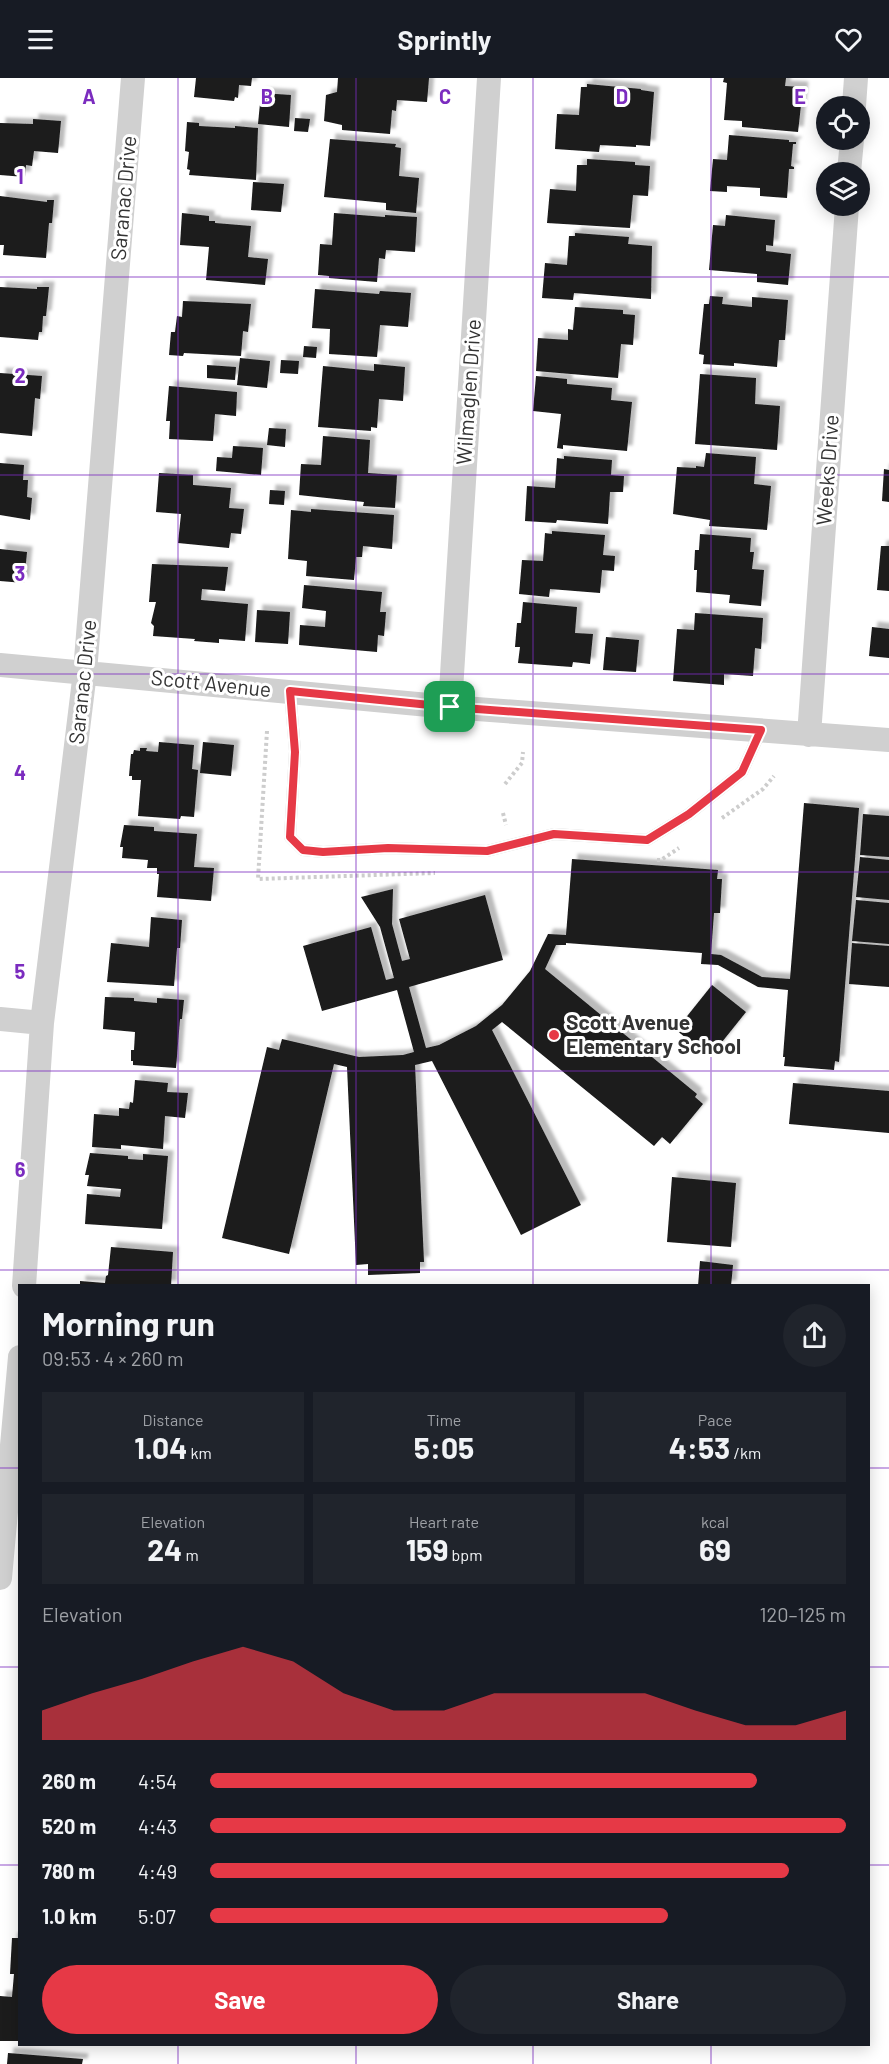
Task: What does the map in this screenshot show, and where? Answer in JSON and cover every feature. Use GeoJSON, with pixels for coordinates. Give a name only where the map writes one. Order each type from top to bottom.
{"type":"FeatureCollection","features":[{"type":"Feature","properties":{"kind":"street","name":"Saranac Drive"},"geometry":{"type":"LineString","coordinates":[[24,1284],[42,1023],[85,672],[133,78]]}},
{"type":"Feature","properties":{"kind":"street","name":"Wilmaglen Drive"},"geometry":{"type":"LineString","coordinates":[[450,707],[489,78]]}},
{"type":"Feature","properties":{"kind":"street"},"geometry":{"type":"LineString","coordinates":[[855,96],[856,78]]}},
{"type":"Feature","properties":{"kind":"street","name":"Weeks Drive"},"geometry":{"type":"LineString","coordinates":[[809,735],[846,216]]}},
{"type":"Feature","properties":{"kind":"street","name":"Scott Avenue"},"geometry":{"type":"LineString","coordinates":[[0,665],[450,707],[889,741]]}},
{"type":"Feature","properties":{"kind":"street"},"geometry":{"type":"LineString","coordinates":[[0,1019],[42,1023]]}},
{"type":"Feature","properties":{"kind":"street"},"geometry":{"type":"LineString","coordinates":[[0,1362],[18,1363]]}},
{"type":"Feature","properties":{"kind":"street"},"geometry":{"type":"LineString","coordinates":[[0,1578],[18,1374]]}},
{"type":"Feature","properties":{"kind":"lane"},"geometry":{"type":"LineString","coordinates":[[290,691],[295,752],[290,837],[303,850],[323,852],[388,848],[487,851],[554,834],[647,840],[689,814],[742,772],[761,730]]}},
{"type":"Feature","properties":{"kind":"path"},"geometry":{"type":"LineString","coordinates":[[506,784],[522,763],[523,752]]}},
{"type":"Feature","properties":{"kind":"path"},"geometry":{"type":"LineString","coordinates":[[502,813],[507,829]]}},
{"type":"Feature","properties":{"kind":"building"},"geometry":{"type":"Polygon","coordinates":[[[196,78],[252,78],[251,86],[239,85],[238,98],[235,97],[234,101],[194,97],[196,78]]]}},
{"type":"Feature","properties":{"kind":"building"},"geometry":{"type":"Polygon","coordinates":[[[338,78],[429,78],[427,102],[397,100],[396,111],[392,110],[390,134],[342,130],[342,125],[324,121],[326,95],[337,92],[338,78]]]}},
{"type":"Feature","properties":{"kind":"building"},"geometry":{"type":"Polygon","coordinates":[[[724,78],[786,78],[785,86],[803,87],[798,132],[742,127],[742,121],[724,120],[727,83],[723,82],[724,78]]]}},
{"type":"Feature","properties":{"kind":"building"},"geometry":{"type":"Polygon","coordinates":[[[587,84],[654,92],[650,146],[600,145],[599,152],[555,149],[557,114],[579,115],[581,87],[587,87],[587,84]]]}},
{"type":"Feature","properties":{"kind":"building"},"geometry":{"type":"Polygon","coordinates":[[[261,93],[291,95],[289,127],[258,124],[261,93]]]}},
{"type":"Feature","properties":{"kind":"building"},"geometry":{"type":"Polygon","coordinates":[[[295,118],[310,119],[308,132],[294,131],[295,118]]]}},
{"type":"Feature","properties":{"kind":"building"},"geometry":{"type":"Polygon","coordinates":[[[33,119],[61,121],[58,153],[34,151],[32,166],[26,165],[25,177],[0,175],[0,123],[33,124],[33,119]]]}},
{"type":"Feature","properties":{"kind":"building"},"geometry":{"type":"Polygon","coordinates":[[[187,122],[199,123],[199,126],[258,128],[256,180],[189,175],[190,170],[187,169],[189,152],[185,151],[187,122]]]}},
{"type":"Feature","properties":{"kind":"building"},"geometry":{"type":"Polygon","coordinates":[[[729,135],[796,142],[793,144],[791,166],[794,169],[789,169],[787,198],[760,196],[760,188],[727,186],[727,192],[710,191],[713,159],[727,160],[729,135]]]}},
{"type":"Feature","properties":{"kind":"building"},"geometry":{"type":"Polygon","coordinates":[[[330,139],[396,144],[395,147],[401,148],[399,176],[419,178],[416,213],[386,210],[386,203],[324,197],[330,139]]]}},
{"type":"Feature","properties":{"kind":"building"},"geometry":{"type":"Polygon","coordinates":[[[587,159],[635,162],[635,165],[650,166],[648,196],[633,195],[630,228],[547,223],[550,189],[576,191],[577,165],[587,165],[587,159]]]}},
{"type":"Feature","properties":{"kind":"building"},"geometry":{"type":"Polygon","coordinates":[[[253,182],[284,184],[281,212],[251,210],[253,182]]]}},
{"type":"Feature","properties":{"kind":"building"},"geometry":{"type":"Polygon","coordinates":[[[0,196],[47,202],[47,200],[54,200],[52,223],[49,223],[46,258],[3,255],[4,245],[0,245],[0,196]]]}},
{"type":"Feature","properties":{"kind":"building"},"geometry":{"type":"Polygon","coordinates":[[[182,213],[209,216],[209,221],[215,221],[215,223],[251,226],[248,257],[268,259],[265,285],[206,280],[209,247],[180,245],[182,213]]]}},
{"type":"Feature","properties":{"kind":"building"},"geometry":{"type":"Polygon","coordinates":[[[334,213],[417,217],[415,252],[386,250],[385,259],[379,258],[377,282],[318,275],[320,244],[332,245],[334,213]]]}},
{"type":"Feature","properties":{"kind":"building"},"geometry":{"type":"Polygon","coordinates":[[[726,215],[775,220],[773,246],[766,245],[766,251],[791,254],[788,285],[757,282],[757,274],[709,270],[713,225],[725,226],[726,215]]]}},
{"type":"Feature","properties":{"kind":"building"},"geometry":{"type":"Polygon","coordinates":[[[575,233],[629,237],[628,244],[652,246],[651,299],[574,293],[573,300],[542,298],[545,263],[567,265],[569,236],[575,236],[575,233]]]}},
{"type":"Feature","properties":{"kind":"building"},"geometry":{"type":"Polygon","coordinates":[[[0,287],[37,289],[37,287],[49,287],[46,316],[43,316],[42,332],[39,332],[38,340],[0,337],[0,287]]]}},
{"type":"Feature","properties":{"kind":"building"},"geometry":{"type":"Polygon","coordinates":[[[315,289],[379,294],[380,291],[411,293],[408,327],[380,325],[377,357],[329,354],[330,329],[312,328],[315,289]]]}},
{"type":"Feature","properties":{"kind":"building"},"geometry":{"type":"Polygon","coordinates":[[[710,296],[723,297],[722,304],[752,307],[752,297],[788,300],[785,340],[779,340],[777,367],[734,363],[734,366],[703,364],[704,355],[699,354],[704,304],[709,304],[710,296]]]}},
{"type":"Feature","properties":{"kind":"building"},"geometry":{"type":"Polygon","coordinates":[[[183,301],[251,304],[248,332],[243,331],[241,356],[184,353],[183,356],[169,355],[171,332],[175,332],[177,316],[182,317],[183,301]]]}},
{"type":"Feature","properties":{"kind":"building"},"geometry":{"type":"Polygon","coordinates":[[[575,307],[623,310],[623,314],[635,315],[633,345],[621,344],[618,378],[536,371],[538,338],[568,340],[568,329],[573,330],[575,307]]]}},
{"type":"Feature","properties":{"kind":"building"},"geometry":{"type":"Polygon","coordinates":[[[304,346],[317,347],[316,358],[303,357],[304,346]]]}},
{"type":"Feature","properties":{"kind":"building"},"geometry":{"type":"Polygon","coordinates":[[[240,358],[270,361],[267,388],[237,385],[240,358]]]}},
{"type":"Feature","properties":{"kind":"building"},"geometry":{"type":"Polygon","coordinates":[[[281,360],[299,361],[298,374],[280,373],[281,360]]]}},
{"type":"Feature","properties":{"kind":"building"},"geometry":{"type":"Polygon","coordinates":[[[374,364],[405,367],[403,401],[379,399],[377,428],[371,427],[371,431],[318,427],[323,366],[374,371],[374,364]]]}},
{"type":"Feature","properties":{"kind":"building"},"geometry":{"type":"Polygon","coordinates":[[[207,365],[236,367],[235,380],[207,378],[207,365]]]}},
{"type":"Feature","properties":{"kind":"building"},"geometry":{"type":"Polygon","coordinates":[[[0,373],[42,376],[40,399],[35,398],[32,436],[0,433],[0,373]]]}},
{"type":"Feature","properties":{"kind":"building"},"geometry":{"type":"Polygon","coordinates":[[[700,374],[756,378],[755,404],[780,406],[777,450],[695,444],[700,374]]]}},
{"type":"Feature","properties":{"kind":"building"},"geometry":{"type":"Polygon","coordinates":[[[536,376],[567,379],[567,384],[612,388],[611,400],[632,402],[627,451],[563,445],[563,449],[557,448],[561,414],[533,411],[536,376]]]}},
{"type":"Feature","properties":{"kind":"building"},"geometry":{"type":"Polygon","coordinates":[[[169,386],[237,392],[236,416],[215,414],[213,441],[169,439],[170,421],[166,421],[169,386]]]}},
{"type":"Feature","properties":{"kind":"building"},"geometry":{"type":"Polygon","coordinates":[[[269,428],[286,429],[285,447],[267,445],[269,428]]]}},
{"type":"Feature","properties":{"kind":"building"},"geometry":{"type":"Polygon","coordinates":[[[323,436],[370,440],[368,473],[397,475],[395,508],[363,506],[364,502],[299,495],[301,464],[321,465],[323,436]]]}},
{"type":"Feature","properties":{"kind":"building"},"geometry":{"type":"Polygon","coordinates":[[[233,446],[263,448],[261,475],[216,471],[217,457],[232,458],[233,446]]]}},
{"type":"Feature","properties":{"kind":"building"},"geometry":{"type":"Polygon","coordinates":[[[706,453],[756,457],[754,484],[771,486],[767,530],[709,526],[710,520],[673,514],[677,467],[704,467],[706,453]]]}},
{"type":"Feature","properties":{"kind":"building"},"geometry":{"type":"Polygon","coordinates":[[[564,456],[612,460],[611,475],[624,476],[623,492],[610,492],[608,524],[557,520],[556,523],[525,521],[527,486],[555,488],[557,458],[564,459],[564,456]]]}},
{"type":"Feature","properties":{"kind":"building"},"geometry":{"type":"Polygon","coordinates":[[[0,463],[24,465],[23,480],[28,480],[27,497],[32,498],[30,520],[0,515],[0,463]]]}},
{"type":"Feature","properties":{"kind":"building"},"geometry":{"type":"Polygon","coordinates":[[[884,469],[889,470],[889,502],[882,501],[884,469]]]}},
{"type":"Feature","properties":{"kind":"building"},"geometry":{"type":"Polygon","coordinates":[[[159,473],[193,475],[193,485],[231,488],[229,508],[244,509],[241,534],[231,533],[229,548],[178,543],[181,514],[156,512],[159,473]]]}},
{"type":"Feature","properties":{"kind":"building"},"geometry":{"type":"Polygon","coordinates":[[[270,490],[285,491],[284,505],[269,504],[270,490]]]}},
{"type":"Feature","properties":{"kind":"building"},"geometry":{"type":"Polygon","coordinates":[[[311,509],[394,515],[392,549],[363,546],[362,557],[356,557],[354,580],[306,576],[307,561],[288,559],[291,510],[311,512],[311,509]]]}},
{"type":"Feature","properties":{"kind":"building"},"geometry":{"type":"Polygon","coordinates":[[[552,531],[605,535],[603,555],[615,556],[614,571],[602,570],[600,593],[550,589],[549,597],[519,594],[522,560],[543,561],[545,533],[552,534],[552,531]]]}},
{"type":"Feature","properties":{"kind":"building"},"geometry":{"type":"Polygon","coordinates":[[[700,534],[751,538],[750,552],[754,552],[752,569],[764,570],[761,606],[729,603],[730,595],[696,592],[695,550],[699,550],[700,534]]]}},
{"type":"Feature","properties":{"kind":"building"},"geometry":{"type":"Polygon","coordinates":[[[881,546],[889,546],[889,591],[877,590],[881,546]]]}},
{"type":"Feature","properties":{"kind":"building"},"geometry":{"type":"Polygon","coordinates":[[[0,549],[27,552],[24,583],[0,581],[0,549]]]}},
{"type":"Feature","properties":{"kind":"building"},"geometry":{"type":"Polygon","coordinates":[[[152,564],[228,567],[225,591],[202,589],[201,600],[248,604],[245,641],[219,639],[219,643],[153,636],[154,626],[151,623],[156,602],[149,602],[152,564]]]}},
{"type":"Feature","properties":{"kind":"building"},"geometry":{"type":"Polygon","coordinates":[[[304,585],[382,592],[380,612],[386,612],[384,636],[378,635],[377,652],[299,645],[300,625],[325,627],[326,611],[302,608],[304,585]]]}},
{"type":"Feature","properties":{"kind":"building"},"geometry":{"type":"Polygon","coordinates":[[[523,602],[577,607],[575,633],[593,634],[590,664],[573,662],[572,667],[518,663],[520,647],[515,647],[517,623],[521,623],[523,602]]]}},
{"type":"Feature","properties":{"kind":"building"},"geometry":{"type":"Polygon","coordinates":[[[257,610],[290,612],[288,644],[255,642],[257,610]]]}},
{"type":"Feature","properties":{"kind":"building"},"geometry":{"type":"Polygon","coordinates":[[[695,613],[763,618],[761,649],[755,648],[753,676],[724,674],[724,685],[673,681],[677,629],[694,630],[695,613]]]}},
{"type":"Feature","properties":{"kind":"building"},"geometry":{"type":"Polygon","coordinates":[[[872,627],[889,629],[889,658],[869,656],[872,627]]]}},
{"type":"Feature","properties":{"kind":"building"},"geometry":{"type":"Polygon","coordinates":[[[606,637],[639,640],[636,672],[603,670],[606,637]]]}},
{"type":"Feature","properties":{"kind":"building"},"geometry":{"type":"Polygon","coordinates":[[[159,742],[194,745],[192,769],[198,770],[194,817],[181,816],[180,819],[138,816],[141,780],[132,780],[132,776],[129,776],[131,754],[134,750],[140,751],[140,748],[158,752],[159,742]]]}},
{"type":"Feature","properties":{"kind":"building"},"geometry":{"type":"Polygon","coordinates":[[[203,742],[234,745],[231,776],[200,773],[203,742]]]}},
{"type":"Feature","properties":{"kind":"building"},"geometry":{"type":"Polygon","coordinates":[[[804,803],[859,808],[839,1062],[835,1061],[834,1070],[784,1066],[788,990],[758,987],[718,965],[701,964],[702,953],[566,943],[566,945],[556,945],[545,969],[697,1094],[695,1097],[703,1104],[670,1144],[662,1137],[654,1146],[502,1022],[492,1030],[581,1205],[521,1235],[432,1061],[415,1065],[424,1262],[420,1262],[420,1273],[368,1275],[368,1264],[356,1265],[347,1067],[334,1064],[289,1254],[222,1238],[267,1047],[279,1050],[282,1039],[359,1057],[403,1055],[414,1052],[397,990],[322,1011],[303,946],[371,927],[386,980],[394,978],[380,927],[361,897],[393,889],[392,924],[402,961],[410,959],[399,919],[485,895],[503,960],[409,987],[426,1048],[439,1045],[476,1026],[502,1005],[530,971],[548,934],[566,935],[572,859],[718,870],[717,879],[722,879],[720,913],[714,913],[711,954],[721,955],[762,977],[790,979],[804,803]]]}},
{"type":"Feature","properties":{"kind":"building"},"geometry":{"type":"Polygon","coordinates":[[[863,814],[889,816],[889,857],[860,855],[863,814]]]}},
{"type":"Feature","properties":{"kind":"building"},"geometry":{"type":"Polygon","coordinates":[[[124,825],[154,827],[154,831],[197,834],[194,867],[214,868],[211,901],[157,897],[159,874],[157,874],[157,868],[147,868],[148,860],[122,858],[123,847],[120,847],[124,825]]]}},
{"type":"Feature","properties":{"kind":"building"},"geometry":{"type":"Polygon","coordinates":[[[860,857],[889,860],[889,900],[856,897],[860,857]]]}},
{"type":"Feature","properties":{"kind":"building"},"geometry":{"type":"Polygon","coordinates":[[[856,900],[889,903],[889,944],[852,941],[856,900]]]}},
{"type":"Feature","properties":{"kind":"building"},"geometry":{"type":"Polygon","coordinates":[[[151,917],[182,920],[174,986],[107,982],[111,943],[149,947],[151,917]]]}},
{"type":"Feature","properties":{"kind":"building"},"geometry":{"type":"Polygon","coordinates":[[[852,943],[889,946],[889,987],[849,984],[852,943]]]}},
{"type":"Feature","properties":{"kind":"building"},"geometry":{"type":"Polygon","coordinates":[[[712,985],[746,1012],[710,1057],[676,1030],[712,985]]]}},
{"type":"Feature","properties":{"kind":"building"},"geometry":{"type":"Polygon","coordinates":[[[105,997],[134,998],[134,1001],[157,1003],[157,998],[184,1000],[176,1068],[133,1065],[131,1050],[134,1050],[135,1032],[103,1029],[105,997]]]}},
{"type":"Feature","properties":{"kind":"building"},"geometry":{"type":"Polygon","coordinates":[[[135,1080],[168,1083],[167,1092],[188,1093],[185,1118],[165,1116],[163,1149],[121,1145],[121,1149],[92,1147],[94,1114],[119,1116],[119,1108],[129,1109],[130,1102],[133,1103],[135,1080]]]}},
{"type":"Feature","properties":{"kind":"building"},"geometry":{"type":"Polygon","coordinates":[[[793,1083],[889,1091],[889,1133],[789,1124],[793,1083]]]}},
{"type":"Feature","properties":{"kind":"building"},"geometry":{"type":"Polygon","coordinates":[[[90,1153],[128,1156],[128,1159],[143,1160],[143,1154],[168,1156],[162,1229],[85,1224],[87,1194],[120,1197],[121,1189],[87,1186],[89,1175],[85,1175],[90,1153]]]}},
{"type":"Feature","properties":{"kind":"building"},"geometry":{"type":"Polygon","coordinates":[[[672,1177],[736,1183],[731,1247],[667,1242],[672,1177]]]}},
{"type":"Feature","properties":{"kind":"building"},"geometry":{"type":"Polygon","coordinates":[[[111,1247],[173,1252],[171,1284],[80,1284],[80,1281],[105,1283],[111,1247]]]}},
{"type":"Feature","properties":{"kind":"building"},"geometry":{"type":"Polygon","coordinates":[[[700,1261],[733,1265],[731,1284],[698,1284],[700,1261]]]}},
{"type":"Feature","properties":{"kind":"building"},"geometry":{"type":"Polygon","coordinates":[[[12,1938],[18,1938],[18,2041],[0,2041],[0,1996],[12,1997],[14,1974],[10,1974],[12,1938]]]}},
{"type":"Feature","properties":{"kind":"building"},"geometry":{"type":"Polygon","coordinates":[[[8,2053],[83,2059],[82,2064],[7,2064],[8,2053]]]}},
{"type":"Feature","properties":{"kind":"place","name":"Scott Avenue Elementary School"},"geometry":{"type":"Point","coordinates":[554,1035]}},
{"type":"Feature","properties":{"kind":"route"},"geometry":{"type":"LineString","coordinates":[[290,691],[450,707],[761,730],[742,772],[689,814],[647,840],[554,834],[487,851],[388,848],[323,852],[303,850],[290,837],[295,752],[290,691]]}}]}
